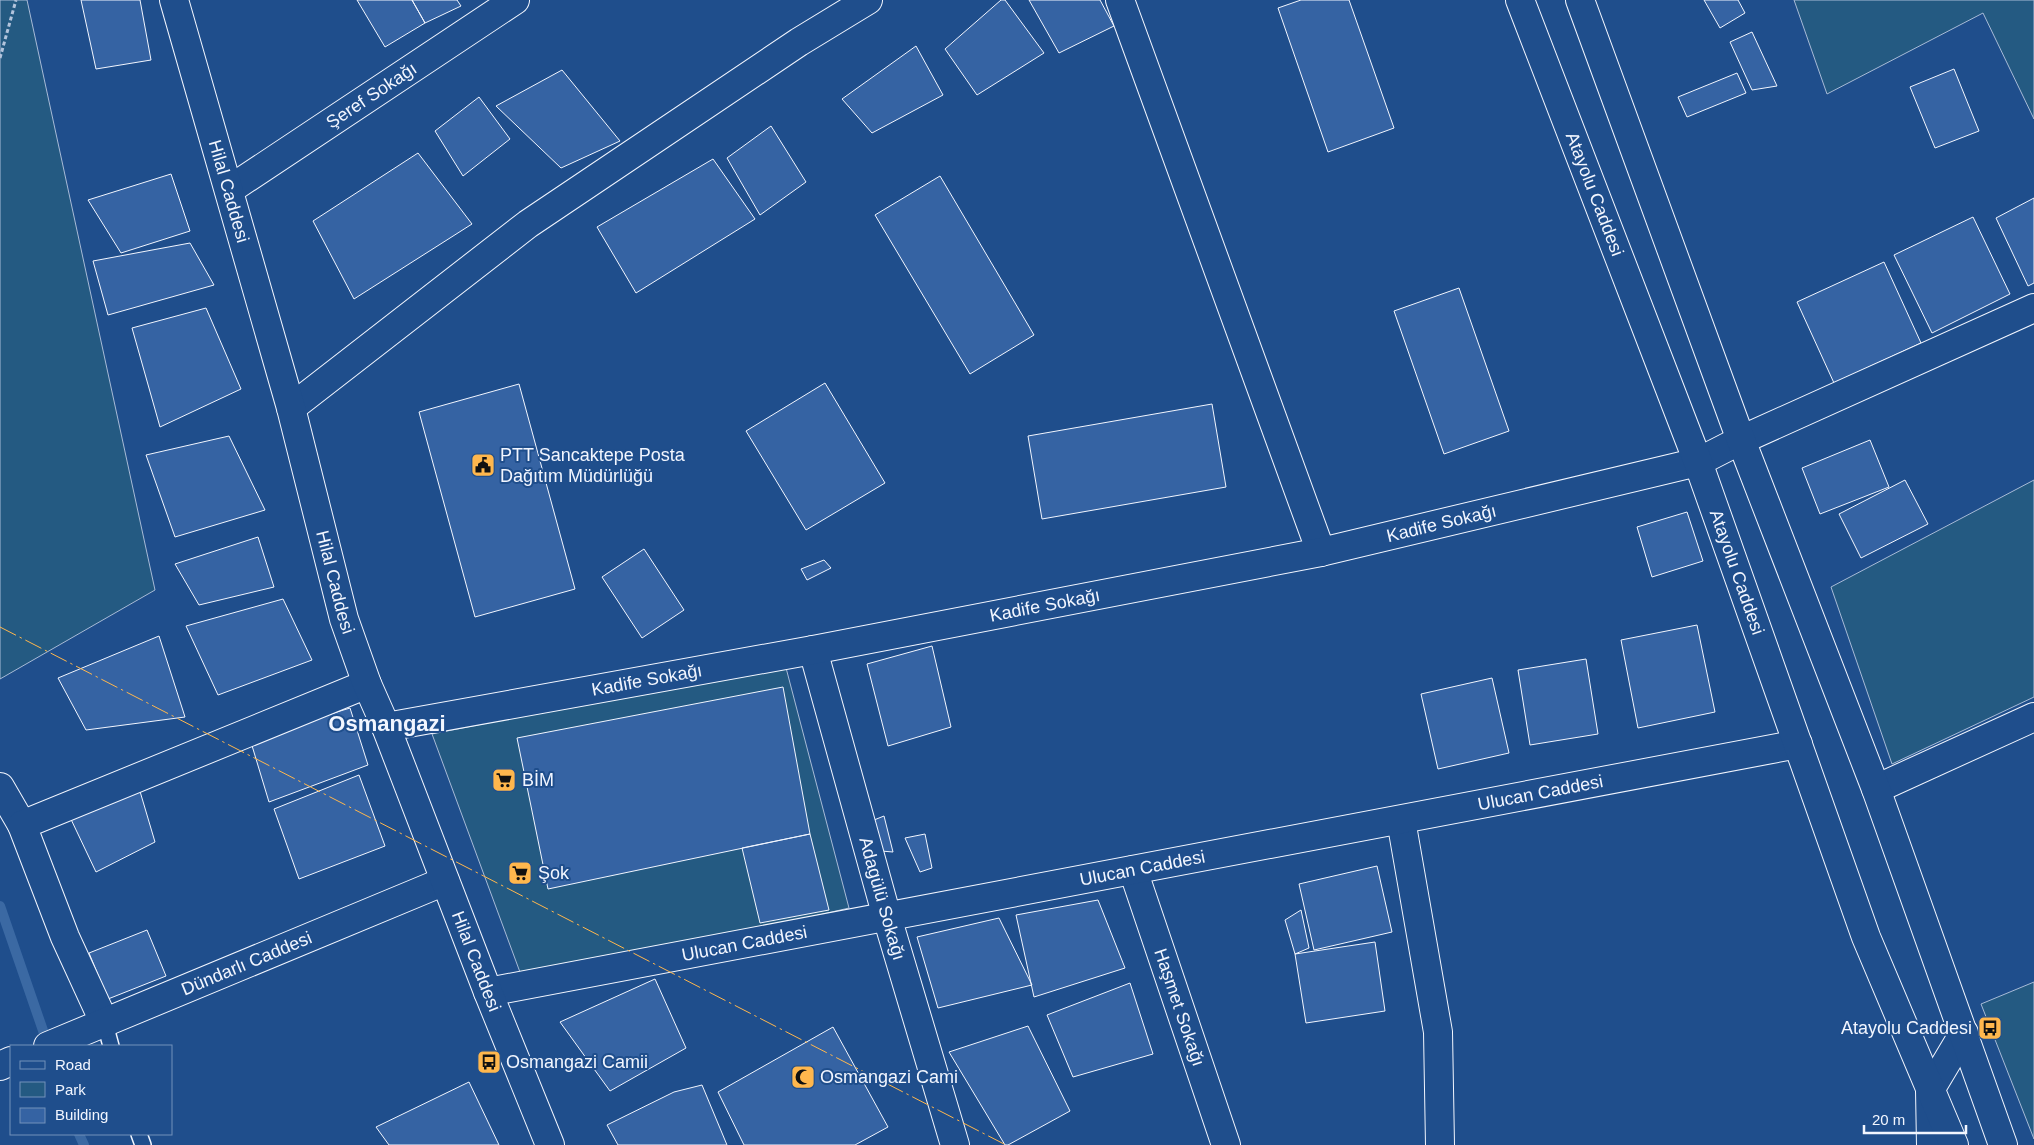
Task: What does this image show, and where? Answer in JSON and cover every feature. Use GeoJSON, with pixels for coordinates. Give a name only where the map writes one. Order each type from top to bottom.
{"type":"FeatureCollection","features":[{"type":"Feature","properties":{"kind":"street","name":"Hilal Caddesi"},"geometry":{"type":"LineString","coordinates":[[174,0],[291,408],[344,619],[367,684],[386,727],[488,992],[550,1145]]}},
{"type":"Feature","properties":{"kind":"street","name":"Şeref Sokağı"},"geometry":{"type":"LineString","coordinates":[[229,190],[515,0]]}},
{"type":"Feature","properties":{"kind":"street"},"geometry":{"type":"LineString","coordinates":[[291,408],[528,224],[799,42],[868,0]]}},
{"type":"Feature","properties":{"kind":"street"},"geometry":{"type":"LineString","coordinates":[[1120,0],[1320,552]]}},
{"type":"Feature","properties":{"kind":"street"},"geometry":{"type":"LineString","coordinates":[[1580,0],[1741,440],[1876,789],[2003,1145]]}},
{"type":"Feature","properties":{"kind":"street","name":"Atayolu Caddesi"},"geometry":{"type":"LineString","coordinates":[[1525,2],[1698,462],[1866,937],[1954,1145]]}},
{"type":"Feature","properties":{"kind":"street","name":"Kadife Sokağı"},"geometry":{"type":"LineString","coordinates":[[386,727],[813,650],[1320,552],[1698,462],[1741,440],[2034,308]]}},
{"type":"Feature","properties":{"kind":"street","name":"Adagülü Sokağı"},"geometry":{"type":"LineString","coordinates":[[813,650],[887,917],[955,1145]]}},
{"type":"Feature","properties":{"kind":"street"},"geometry":{"type":"LineString","coordinates":[[22,825],[367,684]]}},
{"type":"Feature","properties":{"kind":"street"},"geometry":{"type":"LineString","coordinates":[[1876,789],[2034,717]]}},
{"type":"Feature","properties":{"kind":"street","name":"Ulucan Caddesi"},"geometry":{"type":"LineString","coordinates":[[488,992],[1798,744]]}},
{"type":"Feature","properties":{"kind":"street"},"geometry":{"type":"LineString","coordinates":[[0,787],[22,825],[65,937],[108,1035]]}},
{"type":"Feature","properties":{"kind":"street"},"geometry":{"type":"LineString","coordinates":[[1401,820],[1438,1032],[1440,1145]]}},
{"type":"Feature","properties":{"kind":"street","name":"Haşmet Sokağı"},"geometry":{"type":"LineString","coordinates":[[1133,870],[1226,1145]]}},
{"type":"Feature","properties":{"kind":"street","name":"Dündarlı Caddesi"},"geometry":{"type":"LineString","coordinates":[[58,1042],[108,1035],[445,881]]}},
{"type":"Feature","properties":{"kind":"street"},"geometry":{"type":"LineString","coordinates":[[1931,1145],[1930,1090],[1964,1032]]}},
{"type":"Feature","properties":{"kind":"path"},"geometry":{"type":"LineString","coordinates":[[0,58],[16,0]]}},
{"type":"Feature","properties":{"kind":"green space"},"geometry":{"type":"Polygon","coordinates":[[[0,0],[27,0],[155,590],[0,679],[0,0]]]}},
{"type":"Feature","properties":{"kind":"green space"},"geometry":{"type":"Polygon","coordinates":[[[1794,0],[2034,0],[2034,119],[1983,13],[1827,94],[1794,0]]]}},
{"type":"Feature","properties":{"kind":"green space"},"geometry":{"type":"Polygon","coordinates":[[[2034,480],[2034,697],[1892,764],[1831,587],[2034,480]]]}},
{"type":"Feature","properties":{"kind":"green space"},"geometry":{"type":"Polygon","coordinates":[[[785,664],[849,908],[524,983],[432,734],[785,664]]]}},
{"type":"Feature","properties":{"kind":"green space"},"geometry":{"type":"Polygon","coordinates":[[[2034,982],[2034,1139],[1981,1004],[2034,982]]]}},
{"type":"Feature","properties":{"kind":"building"},"geometry":{"type":"Polygon","coordinates":[[[81,0],[140,0],[151,60],[96,69],[81,0]]]}},
{"type":"Feature","properties":{"kind":"building"},"geometry":{"type":"Polygon","coordinates":[[[357,0],[412,0],[425,23],[385,47],[357,0]]]}},
{"type":"Feature","properties":{"kind":"building"},"geometry":{"type":"Polygon","coordinates":[[[412,0],[457,0],[461,6],[425,23],[412,0]]]}},
{"type":"Feature","properties":{"kind":"building"},"geometry":{"type":"Polygon","coordinates":[[[1001,0],[1005,0],[1044,53],[977,95],[945,49],[1001,0]]]}},
{"type":"Feature","properties":{"kind":"building"},"geometry":{"type":"Polygon","coordinates":[[[1029,0],[1100,0],[1114,26],[1059,53],[1029,0]]]}},
{"type":"Feature","properties":{"kind":"building"},"geometry":{"type":"Polygon","coordinates":[[[1301,0],[1349,0],[1394,128],[1328,152],[1278,8],[1301,0]]]}},
{"type":"Feature","properties":{"kind":"building"},"geometry":{"type":"Polygon","coordinates":[[[1704,0],[1738,0],[1745,13],[1720,28],[1704,0]]]}},
{"type":"Feature","properties":{"kind":"building"},"geometry":{"type":"Polygon","coordinates":[[[1752,32],[1777,86],[1752,90],[1730,42],[1752,32]]]}},
{"type":"Feature","properties":{"kind":"building"},"geometry":{"type":"Polygon","coordinates":[[[916,46],[943,95],[872,133],[842,99],[916,46]]]}},
{"type":"Feature","properties":{"kind":"building"},"geometry":{"type":"Polygon","coordinates":[[[1954,69],[1979,131],[1935,148],[1910,87],[1954,69]]]}},
{"type":"Feature","properties":{"kind":"building"},"geometry":{"type":"Polygon","coordinates":[[[562,70],[620,141],[561,168],[496,106],[562,70]]]}},
{"type":"Feature","properties":{"kind":"building"},"geometry":{"type":"Polygon","coordinates":[[[1737,73],[1746,93],[1687,117],[1678,97],[1737,73]]]}},
{"type":"Feature","properties":{"kind":"building"},"geometry":{"type":"Polygon","coordinates":[[[479,97],[510,139],[463,176],[435,131],[479,97]]]}},
{"type":"Feature","properties":{"kind":"building"},"geometry":{"type":"Polygon","coordinates":[[[771,126],[806,182],[760,215],[727,158],[771,126]]]}},
{"type":"Feature","properties":{"kind":"building"},"geometry":{"type":"Polygon","coordinates":[[[418,153],[472,224],[354,299],[313,221],[418,153]]]}},
{"type":"Feature","properties":{"kind":"building"},"geometry":{"type":"Polygon","coordinates":[[[713,159],[755,219],[636,293],[597,227],[713,159]]]}},
{"type":"Feature","properties":{"kind":"building"},"geometry":{"type":"Polygon","coordinates":[[[171,174],[190,231],[121,253],[88,200],[171,174]]]}},
{"type":"Feature","properties":{"kind":"building"},"geometry":{"type":"Polygon","coordinates":[[[940,176],[1034,335],[970,374],[875,215],[940,176]]]}},
{"type":"Feature","properties":{"kind":"building"},"geometry":{"type":"Polygon","coordinates":[[[2034,198],[2034,283],[2028,286],[1996,218],[2034,198]]]}},
{"type":"Feature","properties":{"kind":"building"},"geometry":{"type":"Polygon","coordinates":[[[1973,217],[2010,294],[1932,333],[1894,255],[1973,217]]]}},
{"type":"Feature","properties":{"kind":"building"},"geometry":{"type":"Polygon","coordinates":[[[190,243],[214,285],[108,315],[93,261],[190,243]]]}},
{"type":"Feature","properties":{"kind":"building"},"geometry":{"type":"Polygon","coordinates":[[[1884,262],[1921,343],[1834,383],[1797,302],[1884,262]]]}},
{"type":"Feature","properties":{"kind":"building"},"geometry":{"type":"Polygon","coordinates":[[[1459,288],[1509,431],[1444,454],[1394,311],[1459,288]]]}},
{"type":"Feature","properties":{"kind":"building"},"geometry":{"type":"Polygon","coordinates":[[[206,308],[241,389],[160,427],[132,328],[206,308]]]}},
{"type":"Feature","properties":{"kind":"building"},"geometry":{"type":"Polygon","coordinates":[[[825,383],[885,483],[806,530],[746,431],[825,383]]]}},
{"type":"Feature","properties":{"kind":"building"},"geometry":{"type":"Polygon","coordinates":[[[519,384],[575,589],[475,617],[419,412],[519,384]]]}},
{"type":"Feature","properties":{"kind":"building"},"geometry":{"type":"Polygon","coordinates":[[[1212,404],[1226,487],[1042,519],[1028,436],[1212,404]]]}},
{"type":"Feature","properties":{"kind":"building"},"geometry":{"type":"Polygon","coordinates":[[[229,436],[265,510],[175,537],[146,455],[229,436]]]}},
{"type":"Feature","properties":{"kind":"building"},"geometry":{"type":"Polygon","coordinates":[[[1870,440],[1889,487],[1820,514],[1802,468],[1870,440]]]}},
{"type":"Feature","properties":{"kind":"building"},"geometry":{"type":"Polygon","coordinates":[[[1905,480],[1928,524],[1861,558],[1839,514],[1905,480]]]}},
{"type":"Feature","properties":{"kind":"building"},"geometry":{"type":"Polygon","coordinates":[[[1687,512],[1703,561],[1652,577],[1637,527],[1687,512]]]}},
{"type":"Feature","properties":{"kind":"building"},"geometry":{"type":"Polygon","coordinates":[[[258,537],[274,587],[199,605],[175,564],[258,537]]]}},
{"type":"Feature","properties":{"kind":"building"},"geometry":{"type":"Polygon","coordinates":[[[644,549],[684,610],[642,638],[602,577],[644,549]]]}},
{"type":"Feature","properties":{"kind":"building"},"geometry":{"type":"Polygon","coordinates":[[[824,560],[831,568],[807,580],[801,569],[824,560]]]}},
{"type":"Feature","properties":{"kind":"building"},"geometry":{"type":"Polygon","coordinates":[[[283,599],[312,660],[218,695],[186,626],[283,599]]]}},
{"type":"Feature","properties":{"kind":"building"},"geometry":{"type":"Polygon","coordinates":[[[1697,625],[1715,712],[1638,728],[1621,640],[1697,625]]]}},
{"type":"Feature","properties":{"kind":"building"},"geometry":{"type":"Polygon","coordinates":[[[159,636],[185,717],[86,730],[58,678],[159,636]]]}},
{"type":"Feature","properties":{"kind":"building"},"geometry":{"type":"Polygon","coordinates":[[[932,646],[951,727],[888,746],[867,664],[932,646]]]}},
{"type":"Feature","properties":{"kind":"building"},"geometry":{"type":"Polygon","coordinates":[[[1586,659],[1598,734],[1530,745],[1518,670],[1586,659]]]}},
{"type":"Feature","properties":{"kind":"building"},"geometry":{"type":"Polygon","coordinates":[[[1492,678],[1509,753],[1438,769],[1421,694],[1492,678]]]}},
{"type":"Feature","properties":{"kind":"building"},"geometry":{"type":"Polygon","coordinates":[[[783,687],[810,834],[548,889],[517,738],[783,687]]]}},
{"type":"Feature","properties":{"kind":"building"},"geometry":{"type":"Polygon","coordinates":[[[350,708],[368,765],[269,802],[250,739],[350,708]]]}},
{"type":"Feature","properties":{"kind":"building"},"geometry":{"type":"Polygon","coordinates":[[[359,775],[385,846],[299,879],[274,809],[359,775]]]}},
{"type":"Feature","properties":{"kind":"building"},"geometry":{"type":"Polygon","coordinates":[[[139,788],[155,842],[96,872],[68,813],[139,788]]]}},
{"type":"Feature","properties":{"kind":"building"},"geometry":{"type":"Polygon","coordinates":[[[884,816],[893,852],[881,851],[869,822],[884,816]]]}},
{"type":"Feature","properties":{"kind":"building"},"geometry":{"type":"Polygon","coordinates":[[[810,834],[829,910],[760,923],[742,848],[810,834]]]}},
{"type":"Feature","properties":{"kind":"building"},"geometry":{"type":"Polygon","coordinates":[[[925,834],[932,868],[920,872],[905,838],[925,834]]]}},
{"type":"Feature","properties":{"kind":"building"},"geometry":{"type":"Polygon","coordinates":[[[1377,866],[1392,932],[1314,950],[1299,884],[1377,866]]]}},
{"type":"Feature","properties":{"kind":"building"},"geometry":{"type":"Polygon","coordinates":[[[1098,900],[1125,968],[1034,997],[1016,915],[1098,900]]]}},
{"type":"Feature","properties":{"kind":"building"},"geometry":{"type":"Polygon","coordinates":[[[1301,910],[1309,948],[1295,954],[1285,920],[1301,910]]]}},
{"type":"Feature","properties":{"kind":"building"},"geometry":{"type":"Polygon","coordinates":[[[999,918],[1032,985],[938,1008],[917,937],[999,918]]]}},
{"type":"Feature","properties":{"kind":"building"},"geometry":{"type":"Polygon","coordinates":[[[147,930],[166,976],[108,999],[89,953],[147,930]]]}},
{"type":"Feature","properties":{"kind":"building"},"geometry":{"type":"Polygon","coordinates":[[[1375,942],[1385,1011],[1306,1023],[1295,954],[1375,942]]]}},
{"type":"Feature","properties":{"kind":"building"},"geometry":{"type":"Polygon","coordinates":[[[655,979],[686,1048],[610,1091],[560,1022],[655,979]]]}},
{"type":"Feature","properties":{"kind":"building"},"geometry":{"type":"Polygon","coordinates":[[[1130,983],[1153,1054],[1073,1077],[1047,1015],[1130,983]]]}},
{"type":"Feature","properties":{"kind":"building"},"geometry":{"type":"Polygon","coordinates":[[[1028,1026],[1070,1111],[1005,1145],[949,1052],[1028,1026]]]}},
{"type":"Feature","properties":{"kind":"building","name":"Osmangazi Cami"},"geometry":{"type":"Polygon","coordinates":[[[833,1027],[888,1127],[855,1145],[744,1145],[718,1092],[833,1027]]]}},
{"type":"Feature","properties":{"kind":"building"},"geometry":{"type":"Polygon","coordinates":[[[469,1082],[499,1145],[389,1145],[376,1127],[469,1082]]]}},
{"type":"Feature","properties":{"kind":"building"},"geometry":{"type":"Polygon","coordinates":[[[702,1085],[727,1145],[618,1145],[607,1125],[674,1092],[702,1085]]]}},
{"type":"Feature","properties":{"kind":"waterway"},"geometry":{"type":"LineString","coordinates":[[0,906],[48,1045]]}},
{"type":"Feature","properties":{"kind":"waterway"},"geometry":{"type":"LineString","coordinates":[[79,1135],[84,1145]]}},
{"type":"Feature","properties":{"kind":"power"},"geometry":{"type":"LineString","coordinates":[[0,627],[1006,1145]]}},
{"type":"Feature","properties":{"kind":"place","name":"PTT Sancaktepe Posta Dağıtım Müdürlüğü"},"geometry":{"type":"Point","coordinates":[483,465]}},
{"type":"Feature","properties":{"kind":"place","name":"BİM"},"geometry":{"type":"Point","coordinates":[504,780]}},
{"type":"Feature","properties":{"kind":"place","name":"Şok"},"geometry":{"type":"Point","coordinates":[520,873]}},
{"type":"Feature","properties":{"kind":"place","name":"Atayolu Caddesi"},"geometry":{"type":"Point","coordinates":[1990,1028]}},
{"type":"Feature","properties":{"kind":"place","name":"Osmangazi Camii"},"geometry":{"type":"Point","coordinates":[489,1062]}},
{"type":"Feature","properties":{"kind":"place","name":"Osmangazi Cami"},"geometry":{"type":"Point","coordinates":[803,1077]}},
{"type":"Feature","properties":{"kind":"district","name":"Osmangazi"},"geometry":{"type":"Point","coordinates":[387,723]}}]}
